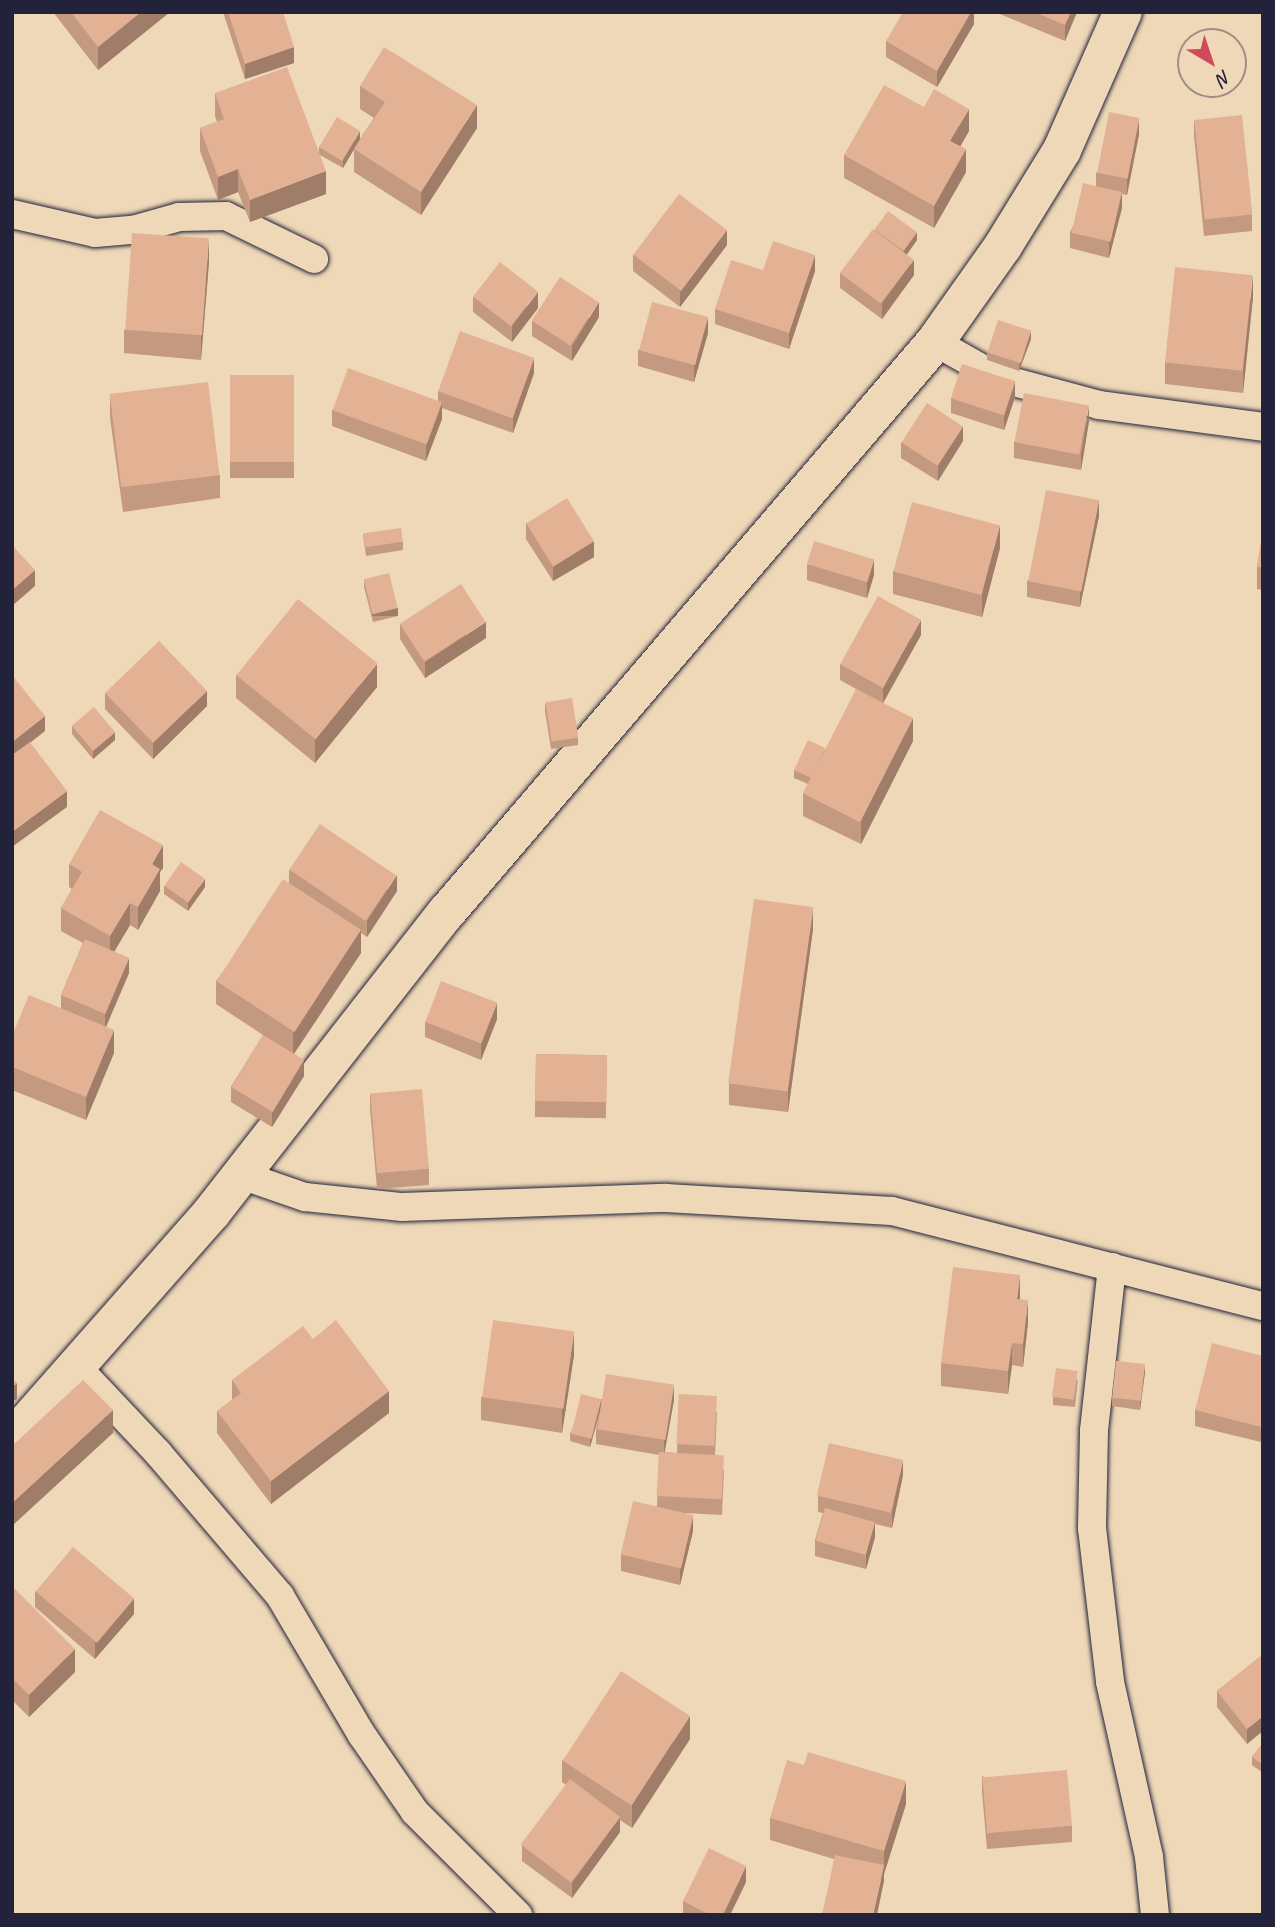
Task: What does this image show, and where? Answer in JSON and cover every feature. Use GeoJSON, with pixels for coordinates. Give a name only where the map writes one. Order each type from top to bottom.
{"type":"FeatureCollection","features":[{"type":"Feature","properties":{"kind":"main road"},"geometry":{"type":"LineString","coordinates":[[12,1439],[78,1368],[241,1175],[446,912],[935,342],[1003,246],[1062,150],[1123,12]]}},
{"type":"Feature","properties":{"kind":"street"},"geometry":{"type":"LineString","coordinates":[[12,214],[95,233],[133,230],[179,217],[226,216],[314,259]]}},
{"type":"Feature","properties":{"kind":"street"},"geometry":{"type":"LineString","coordinates":[[935,342],[999,378],[1099,405],[1263,427]]}},
{"type":"Feature","properties":{"kind":"street"},"geometry":{"type":"LineString","coordinates":[[241,1175],[305,1197],[402,1207],[666,1198],[892,1211],[1263,1306]]}},
{"type":"Feature","properties":{"kind":"street"},"geometry":{"type":"LineString","coordinates":[[1112,1267],[1094,1431],[1093,1528],[1110,1682],[1149,1857],[1155,1915]]}},
{"type":"Feature","properties":{"kind":"street"},"geometry":{"type":"LineString","coordinates":[[78,1368],[159,1453],[280,1596],[362,1735],[415,1812],[518,1915]]}},
{"type":"Feature","properties":{"kind":"building"},"geometry":{"type":"Polygon","coordinates":[[[71,12],[141,12],[98,47],[71,12]]]}},
{"type":"Feature","properties":{"kind":"building"},"geometry":{"type":"Polygon","coordinates":[[[228,12],[283,12],[294,47],[245,64],[228,12]]]}},
{"type":"Feature","properties":{"kind":"building"},"geometry":{"type":"Polygon","coordinates":[[[903,12],[971,12],[937,71],[886,41],[903,12]]]}},
{"type":"Feature","properties":{"kind":"building"},"geometry":{"type":"Polygon","coordinates":[[[1034,12],[1071,12],[1065,25],[1034,12]]]}},
{"type":"Feature","properties":{"kind":"building"},"geometry":{"type":"Polygon","coordinates":[[[384,47],[477,105],[421,192],[354,149],[385,102],[360,86],[384,47]]]}},
{"type":"Feature","properties":{"kind":"building"},"geometry":{"type":"Polygon","coordinates":[[[287,67],[326,171],[250,200],[238,169],[218,177],[200,128],[224,119],[215,93],[287,67]]]}},
{"type":"Feature","properties":{"kind":"building"},"geometry":{"type":"Polygon","coordinates":[[[884,85],[924,107],[934,89],[969,109],[950,141],[966,149],[934,206],[844,155],[884,85]]]}},
{"type":"Feature","properties":{"kind":"building"},"geometry":{"type":"Polygon","coordinates":[[[1109,112],[1139,118],[1128,179],[1097,173],[1109,112]]]}},
{"type":"Feature","properties":{"kind":"building"},"geometry":{"type":"Polygon","coordinates":[[[1242,115],[1252,214],[1205,219],[1194,120],[1242,115]]]}},
{"type":"Feature","properties":{"kind":"building"},"geometry":{"type":"Polygon","coordinates":[[[337,117],[360,131],[342,161],[319,147],[337,117]]]}},
{"type":"Feature","properties":{"kind":"building"},"geometry":{"type":"Polygon","coordinates":[[[1083,183],[1122,192],[1111,242],[1072,233],[1083,183]]]}},
{"type":"Feature","properties":{"kind":"building"},"geometry":{"type":"Polygon","coordinates":[[[679,194],[727,230],[681,291],[633,255],[679,194]]]}},
{"type":"Feature","properties":{"kind":"building"},"geometry":{"type":"Polygon","coordinates":[[[888,211],[917,232],[904,251],[874,230],[888,211]]]}},
{"type":"Feature","properties":{"kind":"building"},"geometry":{"type":"Polygon","coordinates":[[[873,229],[914,260],[881,304],[840,273],[873,229]]]}},
{"type":"Feature","properties":{"kind":"building"},"geometry":{"type":"Polygon","coordinates":[[[132,233],[209,238],[202,335],[125,330],[132,233]]]}},
{"type":"Feature","properties":{"kind":"building"},"geometry":{"type":"Polygon","coordinates":[[[773,241],[815,255],[789,333],[715,309],[731,260],[763,270],[773,241]]]}},
{"type":"Feature","properties":{"kind":"building"},"geometry":{"type":"Polygon","coordinates":[[[500,262],[538,292],[511,326],[473,297],[500,262]]]}},
{"type":"Feature","properties":{"kind":"building"},"geometry":{"type":"Polygon","coordinates":[[[1175,267],[1253,275],[1243,371],[1165,362],[1175,267]]]}},
{"type":"Feature","properties":{"kind":"building"},"geometry":{"type":"Polygon","coordinates":[[[560,277],[599,302],[570,346],[532,321],[560,277]]]}},
{"type":"Feature","properties":{"kind":"building"},"geometry":{"type":"Polygon","coordinates":[[[652,302],[708,317],[695,365],[639,350],[652,302]]]}},
{"type":"Feature","properties":{"kind":"building"},"geometry":{"type":"Polygon","coordinates":[[[998,320],[1031,331],[1021,363],[987,352],[998,320]]]}},
{"type":"Feature","properties":{"kind":"building"},"geometry":{"type":"Polygon","coordinates":[[[460,331],[534,358],[512,418],[438,391],[460,331]]]}},
{"type":"Feature","properties":{"kind":"building"},"geometry":{"type":"Polygon","coordinates":[[[962,364],[1015,381],[1004,416],[951,398],[962,364]]]}},
{"type":"Feature","properties":{"kind":"building"},"geometry":{"type":"Polygon","coordinates":[[[348,368],[442,402],[427,444],[333,410],[348,368]]]}},
{"type":"Feature","properties":{"kind":"building"},"geometry":{"type":"Polygon","coordinates":[[[230,375],[294,375],[294,462],[230,462],[230,375]]]}},
{"type":"Feature","properties":{"kind":"building"},"geometry":{"type":"Polygon","coordinates":[[[208,382],[219,475],[121,487],[110,394],[208,382]]]}},
{"type":"Feature","properties":{"kind":"building"},"geometry":{"type":"Polygon","coordinates":[[[1024,393],[1089,406],[1079,455],[1014,442],[1024,393]]]}},
{"type":"Feature","properties":{"kind":"building"},"geometry":{"type":"Polygon","coordinates":[[[927,403],[963,426],[937,466],[901,442],[927,403]]]}},
{"type":"Feature","properties":{"kind":"building"},"geometry":{"type":"Polygon","coordinates":[[[1046,490],[1099,500],[1081,592],[1028,581],[1046,490]]]}},
{"type":"Feature","properties":{"kind":"building"},"geometry":{"type":"Polygon","coordinates":[[[567,498],[594,541],[553,567],[526,523],[567,498]]]}},
{"type":"Feature","properties":{"kind":"building"},"geometry":{"type":"Polygon","coordinates":[[[912,502],[1000,526],[981,595],[893,572],[912,502]]]}},
{"type":"Feature","properties":{"kind":"building"},"geometry":{"type":"Polygon","coordinates":[[[401,528],[403,542],[365,547],[363,533],[401,528]]]}},
{"type":"Feature","properties":{"kind":"building"},"geometry":{"type":"Polygon","coordinates":[[[1263,531],[1263,567],[1257,567],[1263,531]]]}},
{"type":"Feature","properties":{"kind":"building"},"geometry":{"type":"Polygon","coordinates":[[[814,541],[874,559],[867,582],[807,564],[814,541]]]}},
{"type":"Feature","properties":{"kind":"building"},"geometry":{"type":"Polygon","coordinates":[[[12,545],[35,570],[12,590],[12,545]]]}},
{"type":"Feature","properties":{"kind":"building"},"geometry":{"type":"Polygon","coordinates":[[[389,573],[398,608],[372,614],[364,579],[389,573]]]}},
{"type":"Feature","properties":{"kind":"building"},"geometry":{"type":"Polygon","coordinates":[[[461,584],[486,622],[424,661],[400,624],[461,584]]]}},
{"type":"Feature","properties":{"kind":"building"},"geometry":{"type":"Polygon","coordinates":[[[878,596],[921,620],[883,688],[840,664],[878,596]]]}},
{"type":"Feature","properties":{"kind":"building"},"geometry":{"type":"Polygon","coordinates":[[[298,599],[377,663],[316,739],[236,675],[298,599]]]}},
{"type":"Feature","properties":{"kind":"building"},"geometry":{"type":"Polygon","coordinates":[[[159,641],[207,691],[153,743],[105,693],[159,641]]]}},
{"type":"Feature","properties":{"kind":"building"},"geometry":{"type":"Polygon","coordinates":[[[12,675],[45,716],[12,742],[12,675]]]}},
{"type":"Feature","properties":{"kind":"building"},"geometry":{"type":"Polygon","coordinates":[[[856,689],[913,718],[860,822],[803,793],[856,689]]]}},
{"type":"Feature","properties":{"kind":"building"},"geometry":{"type":"Polygon","coordinates":[[[572,698],[578,738],[552,742],[545,702],[572,698]]]}},
{"type":"Feature","properties":{"kind":"building"},"geometry":{"type":"Polygon","coordinates":[[[94,707],[115,732],[93,751],[72,726],[94,707]]]}},
{"type":"Feature","properties":{"kind":"building"},"geometry":{"type":"Polygon","coordinates":[[[808,740],[825,748],[811,778],[794,770],[808,740]]]}},
{"type":"Feature","properties":{"kind":"building"},"geometry":{"type":"Polygon","coordinates":[[[30,742],[67,791],[12,832],[12,755],[30,742]]]}},
{"type":"Feature","properties":{"kind":"building"},"geometry":{"type":"Polygon","coordinates":[[[100,810],[163,845],[152,864],[160,869],[138,907],[130,903],[110,936],[61,908],[82,872],[69,864],[100,810]]]}},
{"type":"Feature","properties":{"kind":"building"},"geometry":{"type":"Polygon","coordinates":[[[320,824],[396,875],[366,921],[289,870],[320,824]]]}},
{"type":"Feature","properties":{"kind":"building"},"geometry":{"type":"Polygon","coordinates":[[[181,862],[205,879],[188,902],[164,886],[181,862]]]}},
{"type":"Feature","properties":{"kind":"building"},"geometry":{"type":"Polygon","coordinates":[[[283,879],[361,930],[295,1032],[217,981],[283,879]]]}},
{"type":"Feature","properties":{"kind":"building"},"geometry":{"type":"Polygon","coordinates":[[[754,899],[813,907],[788,1092],[728,1083],[754,899]]]}},
{"type":"Feature","properties":{"kind":"building"},"geometry":{"type":"Polygon","coordinates":[[[85,939],[129,958],[105,1014],[61,995],[85,939]]]}},
{"type":"Feature","properties":{"kind":"building"},"geometry":{"type":"Polygon","coordinates":[[[441,981],[497,1003],[481,1044],[425,1022],[441,981]]]}},
{"type":"Feature","properties":{"kind":"building"},"geometry":{"type":"Polygon","coordinates":[[[29,995],[114,1030],[86,1097],[12,1067],[12,1036],[29,995]]]}},
{"type":"Feature","properties":{"kind":"building"},"geometry":{"type":"Polygon","coordinates":[[[263,1035],[304,1060],[273,1112],[232,1087],[263,1035]]]}},
{"type":"Feature","properties":{"kind":"building"},"geometry":{"type":"Polygon","coordinates":[[[536,1054],[607,1055],[606,1102],[535,1101],[536,1054]]]}},
{"type":"Feature","properties":{"kind":"building"},"geometry":{"type":"Polygon","coordinates":[[[422,1089],[429,1169],[377,1173],[370,1094],[422,1089]]]}},
{"type":"Feature","properties":{"kind":"building"},"geometry":{"type":"Polygon","coordinates":[[[953,1267],[1020,1275],[1017,1299],[1028,1300],[1023,1344],[1012,1343],[1008,1371],[941,1363],[953,1267]]]}},
{"type":"Feature","properties":{"kind":"building"},"geometry":{"type":"Polygon","coordinates":[[[336,1320],[389,1391],[271,1481],[217,1411],[241,1393],[232,1380],[303,1326],[313,1339],[336,1320]]]}},
{"type":"Feature","properties":{"kind":"building"},"geometry":{"type":"Polygon","coordinates":[[[493,1320],[574,1331],[563,1409],[482,1397],[493,1320]]]}},
{"type":"Feature","properties":{"kind":"building"},"geometry":{"type":"Polygon","coordinates":[[[1212,1343],[1263,1356],[1261,1427],[1195,1410],[1212,1343]]]}},
{"type":"Feature","properties":{"kind":"building"},"geometry":{"type":"Polygon","coordinates":[[[1116,1361],[1145,1364],[1141,1401],[1112,1398],[1116,1361]]]}},
{"type":"Feature","properties":{"kind":"building"},"geometry":{"type":"Polygon","coordinates":[[[1056,1368],[1078,1371],[1074,1400],[1052,1397],[1056,1368]]]}},
{"type":"Feature","properties":{"kind":"building"},"geometry":{"type":"Polygon","coordinates":[[[606,1374],[674,1385],[665,1440],[597,1429],[606,1374]]]}},
{"type":"Feature","properties":{"kind":"building"},"geometry":{"type":"Polygon","coordinates":[[[83,1380],[113,1410],[12,1503],[12,1446],[83,1380]]]}},
{"type":"Feature","properties":{"kind":"building"},"geometry":{"type":"Polygon","coordinates":[[[581,1394],[601,1399],[591,1439],[571,1434],[581,1394]]]}},
{"type":"Feature","properties":{"kind":"building"},"geometry":{"type":"Polygon","coordinates":[[[679,1394],[717,1396],[714,1446],[676,1444],[679,1394]]]}},
{"type":"Feature","properties":{"kind":"building"},"geometry":{"type":"Polygon","coordinates":[[[829,1443],[903,1460],[891,1513],[817,1496],[829,1443]]]}},
{"type":"Feature","properties":{"kind":"building"},"geometry":{"type":"Polygon","coordinates":[[[659,1452],[724,1455],[722,1499],[657,1496],[659,1452]]]}},
{"type":"Feature","properties":{"kind":"building"},"geometry":{"type":"Polygon","coordinates":[[[633,1501],[693,1515],[681,1569],[621,1555],[633,1501]]]}},
{"type":"Feature","properties":{"kind":"building"},"geometry":{"type":"Polygon","coordinates":[[[825,1508],[875,1522],[866,1555],[816,1541],[825,1508]]]}},
{"type":"Feature","properties":{"kind":"building"},"geometry":{"type":"Polygon","coordinates":[[[73,1547],[134,1598],[97,1643],[36,1591],[73,1547]]]}},
{"type":"Feature","properties":{"kind":"building"},"geometry":{"type":"Polygon","coordinates":[[[12,1586],[75,1649],[29,1695],[12,1678],[12,1586]]]}},
{"type":"Feature","properties":{"kind":"building"},"geometry":{"type":"Polygon","coordinates":[[[1262,1655],[1263,1716],[1247,1729],[1217,1691],[1262,1655]]]}},
{"type":"Feature","properties":{"kind":"building"},"geometry":{"type":"Polygon","coordinates":[[[621,1671],[690,1716],[631,1805],[563,1761],[621,1671]]]}},
{"type":"Feature","properties":{"kind":"building"},"geometry":{"type":"Polygon","coordinates":[[[1263,1743],[1263,1765],[1252,1757],[1263,1743]]]}},
{"type":"Feature","properties":{"kind":"building"},"geometry":{"type":"Polygon","coordinates":[[[808,1752],[906,1781],[884,1851],[770,1818],[787,1760],[804,1765],[808,1752]]]}},
{"type":"Feature","properties":{"kind":"building"},"geometry":{"type":"Polygon","coordinates":[[[1067,1770],[1072,1826],[987,1833],[982,1777],[1067,1770]]]}},
{"type":"Feature","properties":{"kind":"building"},"geometry":{"type":"Polygon","coordinates":[[[570,1779],[620,1817],[571,1882],[521,1844],[570,1779]]]}},
{"type":"Feature","properties":{"kind":"building"},"geometry":{"type":"Polygon","coordinates":[[[709,1848],[746,1866],[723,1915],[710,1915],[683,1901],[709,1848]]]}},
{"type":"Feature","properties":{"kind":"building"},"geometry":{"type":"Polygon","coordinates":[[[835,1855],[884,1865],[873,1915],[822,1915],[835,1855]]]}}]}
